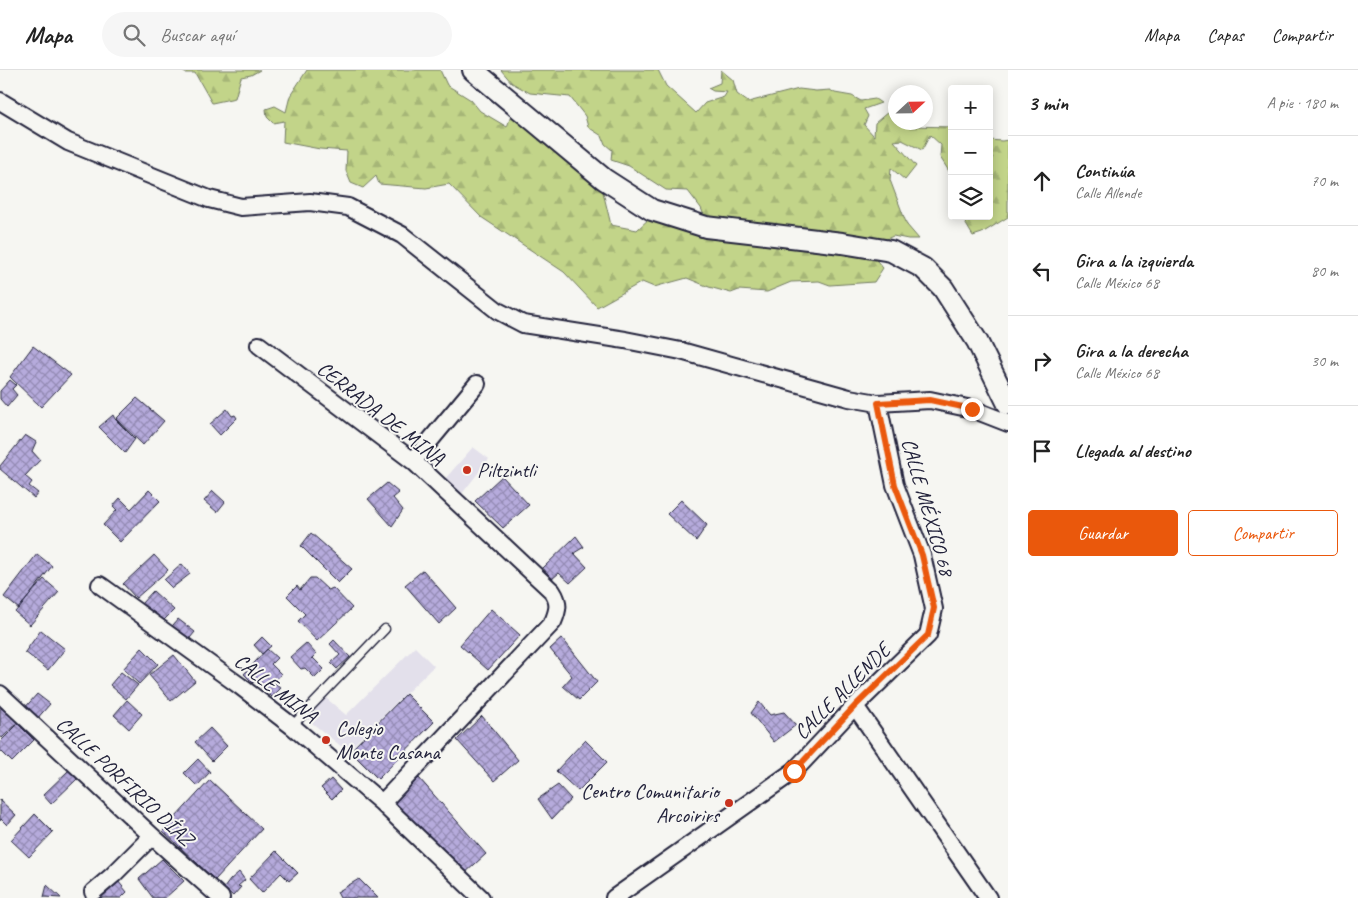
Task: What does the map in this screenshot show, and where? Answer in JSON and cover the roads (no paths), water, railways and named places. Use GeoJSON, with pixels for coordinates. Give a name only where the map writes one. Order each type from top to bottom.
{"type":"FeatureCollection","features":[{"type":"Feature","properties":{"kind":"street"},"geometry":{"type":"LineString","coordinates":[[473,70],[604,179],[652,210],[706,227],[842,243],[891,251],[923,268],[943,288],[977,341],[1008,404]]}},
{"type":"Feature","properties":{"kind":"street"},"geometry":{"type":"LineString","coordinates":[[0,102],[68,142],[209,199],[241,206],[310,202],[348,207],[402,235],[498,311],[523,324],[625,340],[681,352],[849,398],[878,403],[930,400],[972,409],[1008,422]]}},
{"type":"Feature","properties":{"kind":"street","name":"CERRADA DE MINA"},"geometry":{"type":"LineString","coordinates":[[259,345],[414,462],[552,591],[558,599],[559,609],[553,622],[382,803]]}},
{"type":"Feature","properties":{"kind":"street"},"geometry":{"type":"LineString","coordinates":[[414,462],[476,384]]}},
{"type":"Feature","properties":{"kind":"street","name":"CALLE MÉXICO 68"},"geometry":{"type":"LineString","coordinates":[[878,403],[895,485],[919,547],[934,608],[928,635]]}},
{"type":"Feature","properties":{"kind":"street","name":"CALLE MINA"},"geometry":{"type":"LineString","coordinates":[[100,585],[292,726],[382,803],[481,898]]}},
{"type":"Feature","properties":{"kind":"street","name":"CALLE ALLENDE"},"geometry":{"type":"LineString","coordinates":[[614,898],[794,771],[855,706],[928,635]]}},
{"type":"Feature","properties":{"kind":"street","name":"CALLE PORFIRIO DÍAZ"},"geometry":{"type":"LineString","coordinates":[[0,694],[221,898]]}},
{"type":"Feature","properties":{"kind":"street"},"geometry":{"type":"LineString","coordinates":[[855,706],[988,898]]}},
{"type":"Feature","properties":{"kind":"street"},"geometry":{"type":"LineString","coordinates":[[93,892],[152,836]]}},
{"type":"Feature","properties":{"kind":"lane"},"geometry":{"type":"LineString","coordinates":[[292,726],[385,629]]}},
{"type":"Feature","properties":{"kind":"place","name":"Piltzintli"},"geometry":{"type":"Point","coordinates":[467,470]}},
{"type":"Feature","properties":{"kind":"place","name":"Colegio Monte Casana"},"geometry":{"type":"Point","coordinates":[326,740]}},
{"type":"Feature","properties":{"kind":"place","name":"Centro Comunitario Arcoirirs"},"geometry":{"type":"Point","coordinates":[729,803]}}]}
